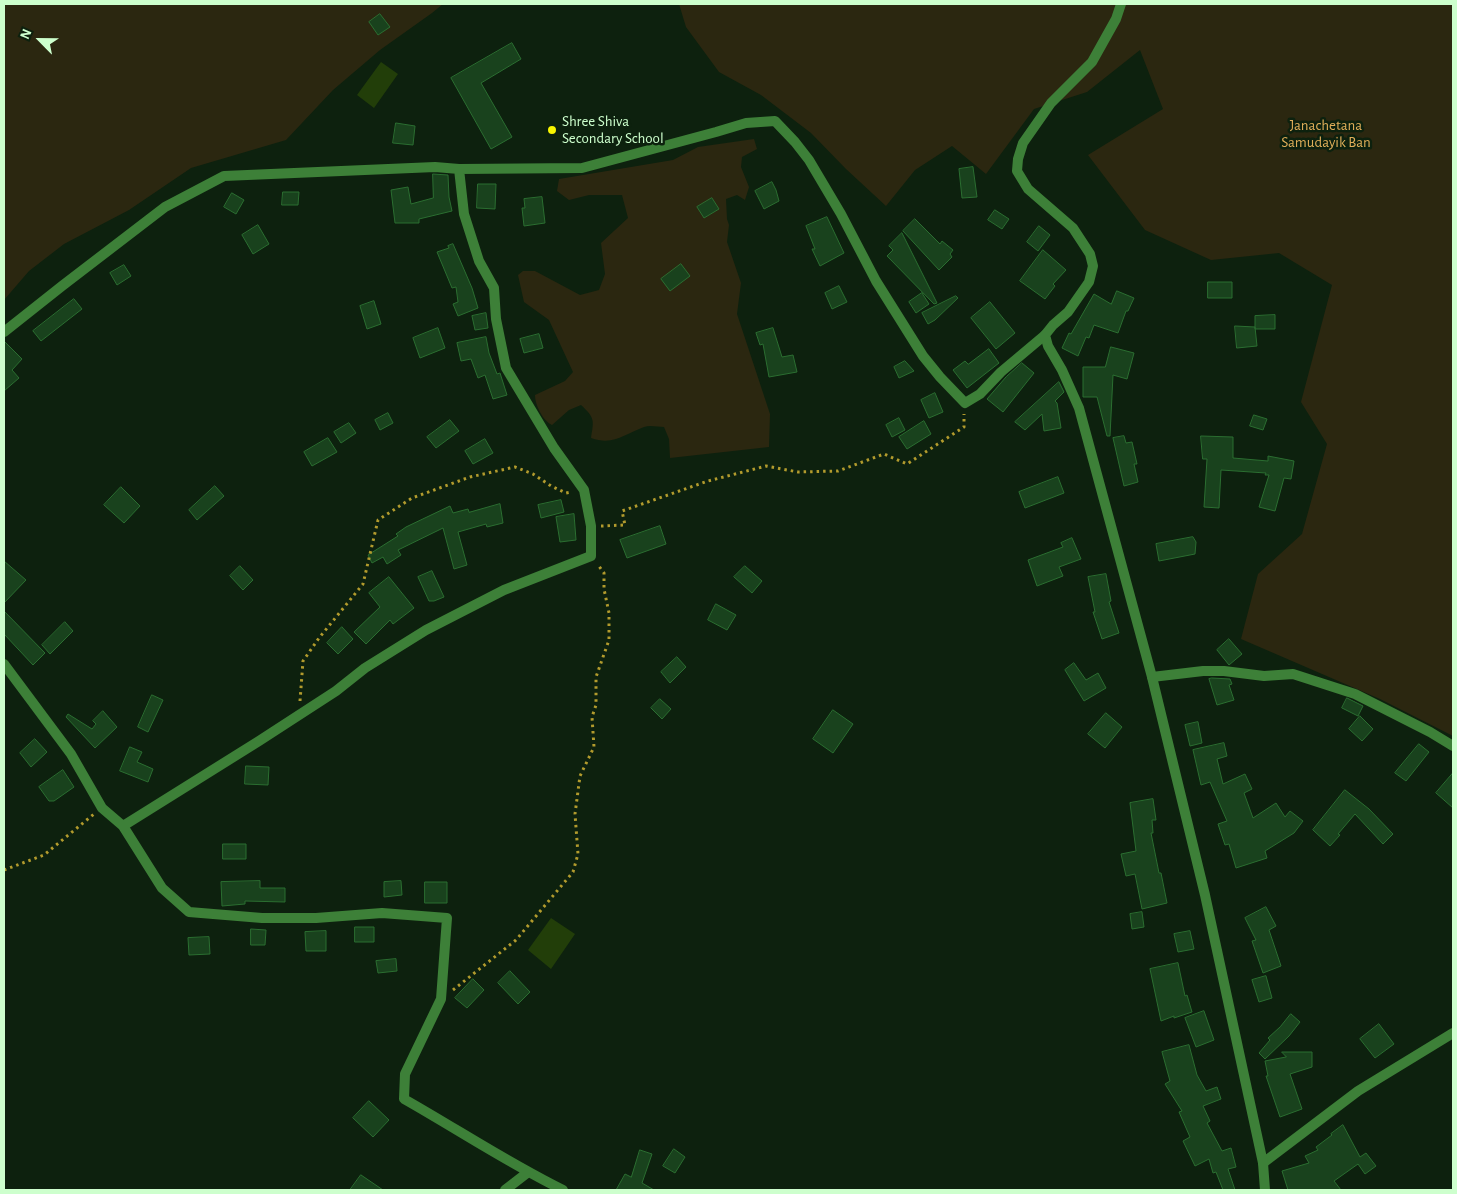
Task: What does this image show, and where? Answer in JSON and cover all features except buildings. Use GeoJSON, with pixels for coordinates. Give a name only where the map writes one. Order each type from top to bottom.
{"type":"FeatureCollection","features":[{"type":"Feature","properties":{"kind":"street"},"geometry":{"type":"LineString","coordinates":[[4,332],[165,208],[224,176],[426,168],[582,168],[746,123],[775,121],[809,160],[841,214],[876,281],[923,356],[964,403],[980,394],[1001,372],[1045,336],[1068,312],[1089,282],[1093,266],[1090,254],[1073,228],[1028,189],[1017,170],[1018,159],[1023,143],[1051,103],[1092,62],[1116,19],[1121,4]]}},
{"type":"Feature","properties":{"kind":"street"},"geometry":{"type":"LineString","coordinates":[[124,826],[259,741],[336,690],[365,668],[426,630],[504,590],[592,556],[591,526],[584,490],[554,448],[506,368],[496,319],[494,288],[479,260],[464,214],[459,169]]}},
{"type":"Feature","properties":{"kind":"street"},"geometry":{"type":"LineString","coordinates":[[1045,336],[1048,346],[1062,370],[1079,408],[1152,677],[1204,895],[1263,1163],[1265,1190]]}},
{"type":"Feature","properties":{"kind":"street"},"geometry":{"type":"LineString","coordinates":[[6,670],[71,754],[102,808],[124,826],[162,888],[189,912],[262,918],[316,918],[382,913],[447,918],[441,1000],[405,1074],[404,1099],[527,1172],[563,1190]]}},
{"type":"Feature","properties":{"kind":"street"},"geometry":{"type":"LineString","coordinates":[[1152,677],[1224,670],[1264,676],[1293,674],[1355,694],[1430,732],[1453,746]]}},
{"type":"Feature","properties":{"kind":"street"},"geometry":{"type":"LineString","coordinates":[[1263,1163],[1358,1091],[1453,1033]]}},
{"type":"Feature","properties":{"kind":"street"},"geometry":{"type":"LineString","coordinates":[[506,1190],[527,1172]]}},
{"type":"Feature","properties":{"kind":"path"},"geometry":{"type":"LineString","coordinates":[[591,526],[625,525],[622,512],[708,481],[766,466],[798,472],[838,472],[884,454],[907,464],[964,428],[964,403]]}},
{"type":"Feature","properties":{"kind":"path"},"geometry":{"type":"LineString","coordinates":[[300,714],[303,661],[319,638],[363,584],[378,520],[412,498],[470,477],[515,467],[533,474],[566,493],[584,490]]}},
{"type":"Feature","properties":{"kind":"path"},"geometry":{"type":"LineString","coordinates":[[441,1000],[516,940],[573,872],[578,854],[575,814],[580,776],[594,747],[592,717],[596,705],[596,677],[609,640],[609,613],[604,589],[604,573],[592,556]]}},
{"type":"Feature","properties":{"kind":"path"},"geometry":{"type":"LineString","coordinates":[[4,870],[44,855],[102,808]]}},
{"type":"Feature","properties":{"kind":"green space"},"geometry":{"type":"Polygon","coordinates":[[[4,4],[443,4],[380,50],[333,90],[286,140],[191,168],[129,210],[64,244],[29,271],[4,300],[4,4]]]}},
{"type":"Feature","properties":{"kind":"green space","name":"Janachetana Samudayik Ban"},"geometry":{"type":"Polygon","coordinates":[[[679,4],[1453,4],[1453,736],[1380,699],[1241,639],[1258,574],[1302,534],[1327,444],[1301,402],[1332,285],[1279,253],[1211,260],[1145,230],[1088,155],[1163,109],[1140,50],[1087,92],[1034,109],[986,174],[952,146],[915,170],[886,206],[811,133],[761,95],[719,72],[686,27],[679,4]]]}},
{"type":"Feature","properties":{"kind":"green space"},"geometry":{"type":"Polygon","coordinates":[[[754,139],[757,149],[742,157],[741,167],[749,187],[745,200],[737,195],[726,199],[729,225],[727,242],[741,283],[737,314],[770,414],[769,447],[670,458],[669,439],[664,427],[644,427],[613,440],[606,441],[591,438],[593,427],[591,416],[581,405],[569,410],[552,425],[549,423],[540,412],[535,395],[565,381],[573,372],[549,320],[524,302],[518,275],[523,271],[535,271],[580,295],[599,290],[605,274],[601,243],[628,218],[622,195],[589,195],[569,200],[557,191],[559,179],[673,160],[698,147],[754,139]]]}},
{"type":"Feature","properties":{"kind":"shaded area"},"geometry":{"type":"Polygon","coordinates":[[[381,62],[398,74],[374,108],[357,95],[381,62]]]}},
{"type":"Feature","properties":{"kind":"shaded area"},"geometry":{"type":"Polygon","coordinates":[[[551,918],[575,934],[551,969],[528,950],[551,918]]]}},
{"type":"Feature","properties":{"kind":"place","name":"Shree Shiva Secondary School"},"geometry":{"type":"Point","coordinates":[552,130]}}]}
